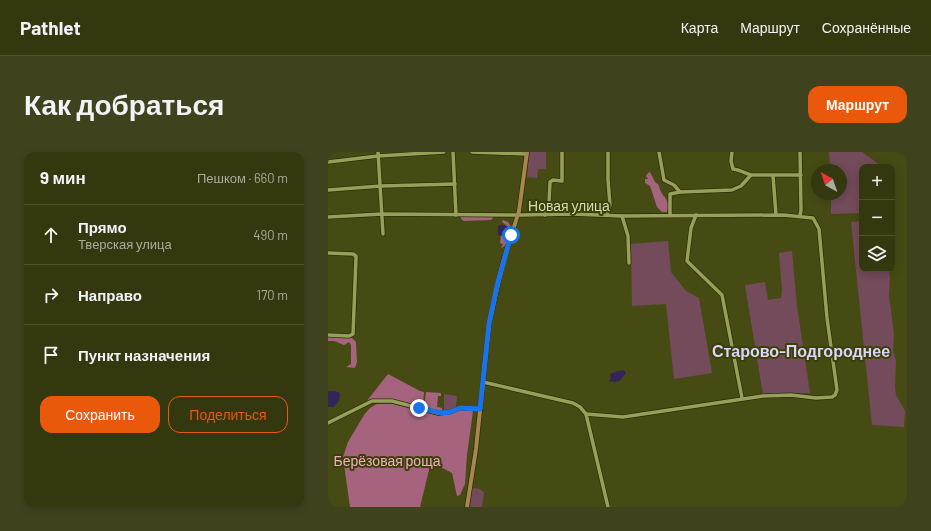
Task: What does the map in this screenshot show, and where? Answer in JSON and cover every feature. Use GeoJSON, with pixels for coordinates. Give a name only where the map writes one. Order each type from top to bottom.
{"type":"FeatureCollection","features":[{"type":"Feature","properties":{"kind":"main road"},"geometry":{"type":"LineString","coordinates":[[467,507],[491,313],[505,256],[518,215],[527,153]]}},
{"type":"Feature","properties":{"kind":"street"},"geometry":{"type":"LineString","coordinates":[[328,162],[378,154],[444,152]]}},
{"type":"Feature","properties":{"kind":"street"},"geometry":{"type":"LineString","coordinates":[[453,152],[456,215]]}},
{"type":"Feature","properties":{"kind":"street"},"geometry":{"type":"LineString","coordinates":[[472,152],[527,153]]}},
{"type":"Feature","properties":{"kind":"street"},"geometry":{"type":"LineString","coordinates":[[546,215],[549,202],[550,182],[553,180],[562,181],[562,152]]}},
{"type":"Feature","properties":{"kind":"street"},"geometry":{"type":"LineString","coordinates":[[607,215],[610,205],[608,152]]}},
{"type":"Feature","properties":{"kind":"street"},"geometry":{"type":"LineString","coordinates":[[659,152],[664,180],[674,185],[680,192]]}},
{"type":"Feature","properties":{"kind":"street"},"geometry":{"type":"LineString","coordinates":[[732,152],[731,161],[733,169],[751,175],[801,176]]}},
{"type":"Feature","properties":{"kind":"street"},"geometry":{"type":"LineString","coordinates":[[800,152],[800,216]]}},
{"type":"Feature","properties":{"kind":"street"},"geometry":{"type":"LineString","coordinates":[[378,154],[383,234]]}},
{"type":"Feature","properties":{"kind":"street"},"geometry":{"type":"LineString","coordinates":[[670,216],[670,194],[680,192],[732,190],[741,186],[751,175]]}},
{"type":"Feature","properties":{"kind":"street"},"geometry":{"type":"LineString","coordinates":[[773,176],[776,215]]}},
{"type":"Feature","properties":{"kind":"street"},"geometry":{"type":"LineString","coordinates":[[328,190],[381,186],[454,184]]}},
{"type":"Feature","properties":{"kind":"street","name":"Новая улица"},"geometry":{"type":"LineString","coordinates":[[328,217],[382,214],[622,216],[776,215],[813,218],[819,229],[827,318],[836,392],[835,395],[826,398],[780,395],[742,398]]}},
{"type":"Feature","properties":{"kind":"street"},"geometry":{"type":"LineString","coordinates":[[586,414],[623,417],[742,398],[722,295],[687,261],[691,228],[696,215]]}},
{"type":"Feature","properties":{"kind":"street"},"geometry":{"type":"LineString","coordinates":[[622,216],[628,236],[629,263]]}},
{"type":"Feature","properties":{"kind":"street"},"geometry":{"type":"LineString","coordinates":[[328,253],[353,254],[356,256],[353,334],[349,336],[328,335]]}},
{"type":"Feature","properties":{"kind":"street"},"geometry":{"type":"LineString","coordinates":[[483,382],[575,404],[582,408],[586,414],[608,507]]}},
{"type":"Feature","properties":{"kind":"street"},"geometry":{"type":"LineString","coordinates":[[328,423],[372,402],[380,401],[392,401],[438,413],[450,412],[460,408],[480,409]]}},
{"type":"Feature","properties":{"kind":"shaded area"},"geometry":{"type":"Polygon","coordinates":[[[529,152],[546,152],[546,169],[538,169],[537,178],[527,177],[529,152]]]}},
{"type":"Feature","properties":{"kind":"shaded area"},"geometry":{"type":"Polygon","coordinates":[[[829,152],[862,152],[878,164],[859,164],[859,213],[831,214],[831,200],[847,200],[847,164],[830,164],[829,152]]]}},
{"type":"Feature","properties":{"kind":"shaded area"},"geometry":{"type":"Polygon","coordinates":[[[859,221],[859,272],[889,272],[889,295],[894,334],[893,352],[896,360],[895,388],[896,395],[905,411],[904,427],[872,425],[851,222],[859,221]]]}},
{"type":"Feature","properties":{"kind":"shaded area"},"geometry":{"type":"Polygon","coordinates":[[[498,226],[508,226],[507,233],[503,236],[498,235],[498,226]]]}},
{"type":"Feature","properties":{"kind":"shaded area"},"geometry":{"type":"Polygon","coordinates":[[[668,241],[671,272],[686,291],[699,298],[712,373],[674,379],[666,304],[632,306],[631,244],[668,241]]]}},
{"type":"Feature","properties":{"kind":"shaded area"},"geometry":{"type":"Polygon","coordinates":[[[792,251],[797,306],[810,393],[763,395],[745,285],[765,282],[768,300],[781,298],[782,291],[779,253],[792,251]]]}},
{"type":"Feature","properties":{"kind":"shaded area"},"geometry":{"type":"Polygon","coordinates":[[[624,370],[626,373],[620,381],[609,381],[611,378],[610,374],[624,370]]]}},
{"type":"Feature","properties":{"kind":"shaded area"},"geometry":{"type":"Polygon","coordinates":[[[328,391],[340,393],[339,401],[334,407],[328,407],[328,391]]]}},
{"type":"Feature","properties":{"kind":"shaded area"},"geometry":{"type":"Polygon","coordinates":[[[444,394],[457,396],[456,407],[444,411],[444,394]]]}},
{"type":"Feature","properties":{"kind":"shaded area"},"geometry":{"type":"Polygon","coordinates":[[[475,488],[484,492],[482,507],[470,507],[472,489],[475,488]]]}},
{"type":"Feature","properties":{"kind":"green space"},"geometry":{"type":"Polygon","coordinates":[[[650,172],[667,201],[667,212],[662,212],[657,207],[650,186],[645,183],[645,179],[648,179],[646,176],[650,172]]]}},
{"type":"Feature","properties":{"kind":"green space"},"geometry":{"type":"Polygon","coordinates":[[[461,216],[492,216],[493,218],[491,220],[464,221],[461,219],[461,216]]]}},
{"type":"Feature","properties":{"kind":"green space"},"geometry":{"type":"Polygon","coordinates":[[[503,220],[508,222],[511,227],[507,242],[504,247],[501,248],[503,244],[500,243],[501,235],[506,225],[502,222],[503,220]]]}},
{"type":"Feature","properties":{"kind":"green space"},"geometry":{"type":"Polygon","coordinates":[[[328,336],[350,336],[356,342],[357,362],[355,368],[346,367],[351,364],[351,345],[349,342],[344,345],[334,341],[328,341],[328,336]]]}},
{"type":"Feature","properties":{"kind":"green space"},"geometry":{"type":"Polygon","coordinates":[[[388,374],[424,392],[423,408],[392,401],[366,402],[388,374]]]}},
{"type":"Feature","properties":{"kind":"green space"},"geometry":{"type":"Polygon","coordinates":[[[426,392],[441,393],[441,396],[438,396],[437,407],[442,408],[442,412],[424,408],[426,392]]]}},
{"type":"Feature","properties":{"kind":"green space","name":"Берёзовая роща"},"geometry":{"type":"Polygon","coordinates":[[[377,404],[393,404],[439,416],[453,413],[458,410],[466,409],[473,411],[465,484],[460,495],[457,496],[452,473],[431,462],[420,507],[350,507],[343,457],[348,442],[364,415],[370,408],[377,404]]]}},
{"type":"Feature","properties":{"kind":"district","name":"Старово-Подгороднее"},"geometry":{"type":"Point","coordinates":[801,350]}},
{"type":"Feature","properties":{"kind":"route"},"geometry":{"type":"LineString","coordinates":[[419,408],[438,413],[450,412],[460,408],[480,409],[489,324],[497,286],[511,235]]}}]}
